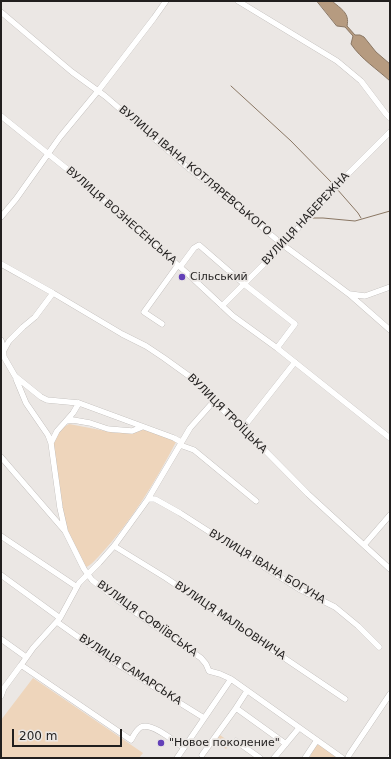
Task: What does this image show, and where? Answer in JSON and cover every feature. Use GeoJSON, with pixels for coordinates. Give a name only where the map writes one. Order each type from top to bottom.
{"type":"FeatureCollection","features":[{"type":"Feature","properties":{"kind":"street"},"geometry":{"type":"LineString","coordinates":[[1,217],[16,199],[60,137],[98,91],[166,1]]}},
{"type":"Feature","properties":{"kind":"street"},"geometry":{"type":"LineString","coordinates":[[238,1],[337,61],[360,81],[390,118]]}},
{"type":"Feature","properties":{"kind":"street","name":"ВУЛИЦЯ ІВАНА КОТЛЯРЕВСЬКОГО"},"geometry":{"type":"LineString","coordinates":[[1,12],[72,72],[105,96],[187,167],[226,197],[283,245],[350,294],[390,330]]}},
{"type":"Feature","properties":{"kind":"street","name":"ВУЛИЦЯ ВОЗНЕСЕНСЬКА"},"geometry":{"type":"LineString","coordinates":[[1,116],[82,181],[243,324],[277,348],[390,438]]}},
{"type":"Feature","properties":{"kind":"street","name":"ВУЛИЦЯ НАБЕРЕЖНА"},"geometry":{"type":"LineString","coordinates":[[222,306],[283,245],[333,189],[390,132]]}},
{"type":"Feature","properties":{"kind":"street"},"geometry":{"type":"LineString","coordinates":[[162,324],[144,312],[179,266],[194,248],[199,245],[244,284],[295,324],[277,348]]}},
{"type":"Feature","properties":{"kind":"street","name":"ВУЛИЦЯ ТРОЇЦЬКА"},"geometry":{"type":"LineString","coordinates":[[1,264],[122,334],[146,346],[189,376],[200,385],[214,401],[243,428],[308,494],[390,569]]}},
{"type":"Feature","properties":{"kind":"street"},"geometry":{"type":"LineString","coordinates":[[350,294],[365,296],[390,287]]}},
{"type":"Feature","properties":{"kind":"street"},"geometry":{"type":"LineString","coordinates":[[1,356],[10,341],[23,327],[36,317],[53,293]]}},
{"type":"Feature","properties":{"kind":"street"},"geometry":{"type":"LineString","coordinates":[[361,304],[365,296]]}},
{"type":"Feature","properties":{"kind":"street"},"geometry":{"type":"LineString","coordinates":[[1,340],[3,343],[5,359],[15,376],[26,403],[51,443],[60,508],[65,531]]}},
{"type":"Feature","properties":{"kind":"street"},"geometry":{"type":"LineString","coordinates":[[243,428],[295,362]]}},
{"type":"Feature","properties":{"kind":"street"},"geometry":{"type":"LineString","coordinates":[[15,376],[44,399],[79,403],[174,438],[181,444],[194,450],[256,501]]}},
{"type":"Feature","properties":{"kind":"street"},"geometry":{"type":"LineString","coordinates":[[2,696],[4,688],[26,657],[65,612],[77,587],[114,546],[148,499],[190,428],[214,401]]}},
{"type":"Feature","properties":{"kind":"street"},"geometry":{"type":"LineString","coordinates":[[51,443],[57,431],[73,413],[79,403]]}},
{"type":"Feature","properties":{"kind":"street"},"geometry":{"type":"LineString","coordinates":[[66,421],[82,421],[108,429],[132,431],[142,427]]}},
{"type":"Feature","properties":{"kind":"street"},"geometry":{"type":"LineString","coordinates":[[2,461],[65,531]]}},
{"type":"Feature","properties":{"kind":"street","name":"ВУЛИЦЯ ІВАНА БОГУНА"},"geometry":{"type":"LineString","coordinates":[[148,499],[155,499],[180,513],[281,578],[311,596],[335,607],[358,626],[379,647]]}},
{"type":"Feature","properties":{"kind":"street"},"geometry":{"type":"LineString","coordinates":[[364,545],[390,515]]}},
{"type":"Feature","properties":{"kind":"street","name":"ВУЛИЦЯ СОФІЇВСЬКА"},"geometry":{"type":"LineString","coordinates":[[65,531],[88,575],[96,584],[116,600],[201,658],[209,671],[231,679],[299,728],[346,757]]}},
{"type":"Feature","properties":{"kind":"street"},"geometry":{"type":"LineString","coordinates":[[1,536],[77,587]]}},
{"type":"Feature","properties":{"kind":"street","name":"ВУЛИЦЯ МАЛЬОВНИЧА"},"geometry":{"type":"LineString","coordinates":[[114,546],[166,578],[345,699]]}},
{"type":"Feature","properties":{"kind":"street","name":"ВУЛИЦЯ САМАРСЬКА"},"geometry":{"type":"LineString","coordinates":[[1,575],[109,659],[204,718]]}},
{"type":"Feature","properties":{"kind":"street"},"geometry":{"type":"LineString","coordinates":[[1,639],[26,657]]}},
{"type":"Feature","properties":{"kind":"street"},"geometry":{"type":"LineString","coordinates":[[21,665],[131,740],[139,729],[144,726],[149,726],[184,748]]}},
{"type":"Feature","properties":{"kind":"street"},"geometry":{"type":"LineString","coordinates":[[177,758],[231,679]]}},
{"type":"Feature","properties":{"kind":"street"},"geometry":{"type":"LineString","coordinates":[[202,755],[247,691]]}},
{"type":"Feature","properties":{"kind":"street"},"geometry":{"type":"LineString","coordinates":[[346,757],[390,694]]}},
{"type":"Feature","properties":{"kind":"street"},"geometry":{"type":"LineString","coordinates":[[236,708],[286,744]]}},
{"type":"Feature","properties":{"kind":"street"},"geometry":{"type":"LineString","coordinates":[[274,758],[299,728]]}},
{"type":"Feature","properties":{"kind":"street"},"geometry":{"type":"LineString","coordinates":[[305,758],[317,740]]}},
{"type":"Feature","properties":{"kind":"street"},"geometry":{"type":"LineString","coordinates":[[236,741],[260,758]]}},
{"type":"Feature","properties":{"kind":"shaded area"},"geometry":{"type":"Polygon","coordinates":[[[317,1],[332,1],[346,14],[348,22],[347,26],[355,35],[364,37],[376,52],[390,64],[390,81],[359,54],[351,44],[353,36],[345,27],[337,26],[317,1]]]}},
{"type":"Feature","properties":{"kind":"shaded area"},"geometry":{"type":"Polygon","coordinates":[[[69,424],[116,433],[128,433],[142,429],[176,442],[151,487],[122,529],[94,561],[83,568],[64,531],[53,440],[62,428],[69,424]]]}},
{"type":"Feature","properties":{"kind":"shaded area"},"geometry":{"type":"Polygon","coordinates":[[[33,678],[143,753],[139,758],[1,758],[1,720],[33,678]]]}},
{"type":"Feature","properties":{"kind":"shaded area"},"geometry":{"type":"Polygon","coordinates":[[[220,735],[231,743],[226,749],[215,741],[220,735]]]}},
{"type":"Feature","properties":{"kind":"shaded area"},"geometry":{"type":"Polygon","coordinates":[[[318,744],[337,757],[337,758],[309,758],[311,755],[309,754],[318,744]]]}},
{"type":"Feature","properties":{"kind":"waterway"},"geometry":{"type":"LineString","coordinates":[[231,86],[291,141],[332,183]]}},
{"type":"Feature","properties":{"kind":"waterway"},"geometry":{"type":"LineString","coordinates":[[337,189],[361,218]]}},
{"type":"Feature","properties":{"kind":"waterway"},"geometry":{"type":"LineString","coordinates":[[313,218],[355,221],[390,211]]}},
{"type":"Feature","properties":{"kind":"place","name":"Сільський"},"geometry":{"type":"Point","coordinates":[182,277]}},
{"type":"Feature","properties":{"kind":"place","name":"\"Новое поколение\""},"geometry":{"type":"Point","coordinates":[161,743]}}]}
